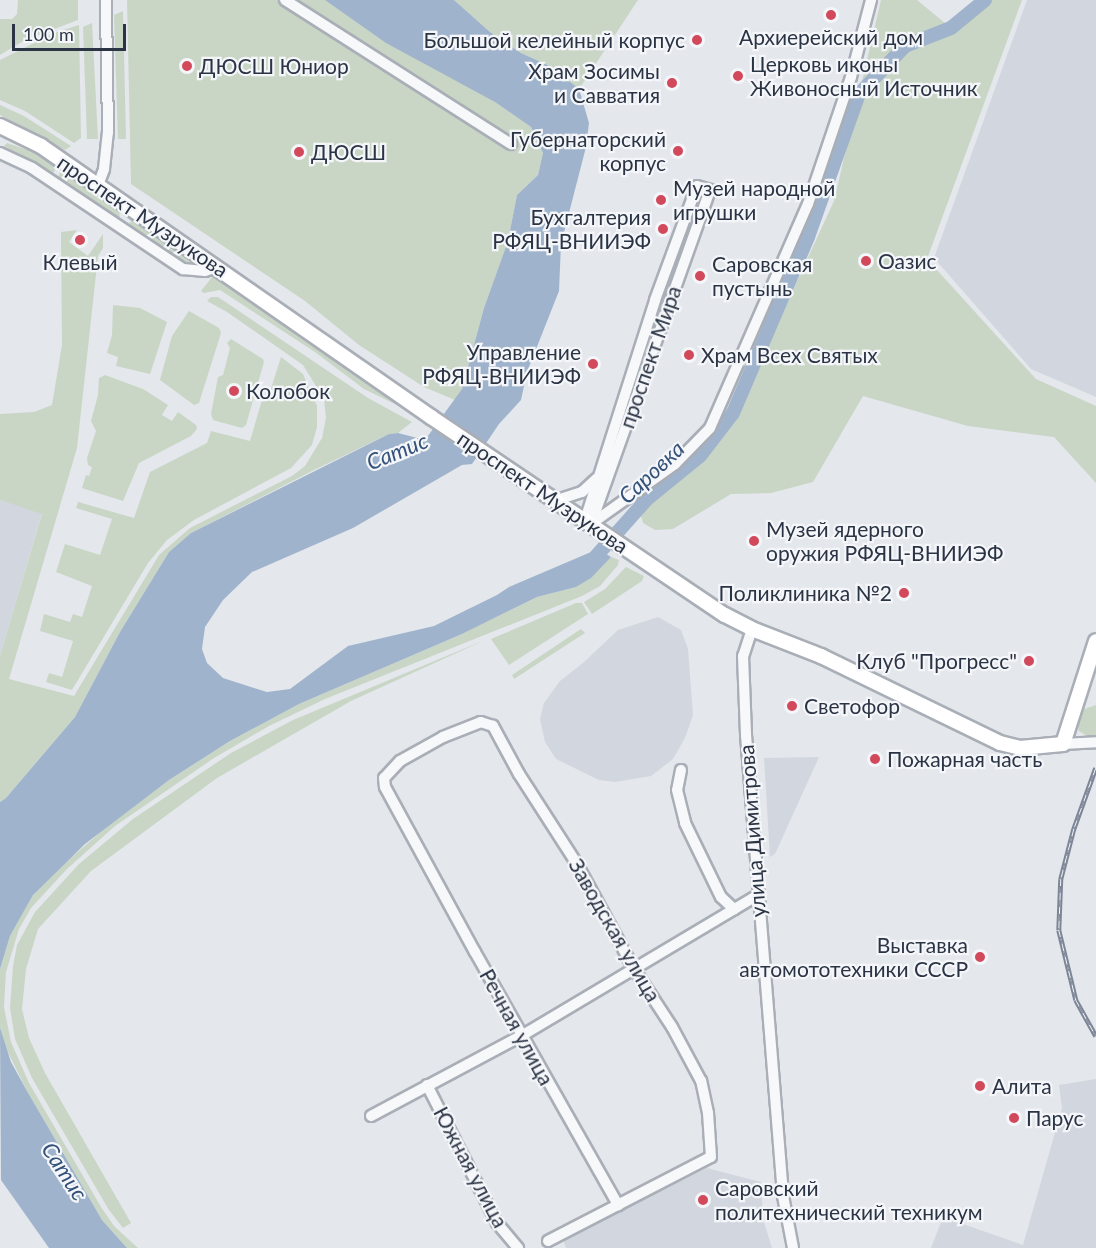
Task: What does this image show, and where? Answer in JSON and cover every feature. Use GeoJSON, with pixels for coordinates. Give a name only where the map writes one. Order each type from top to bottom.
{"type":"FeatureCollection","features":[{"type":"Feature","properties":{"kind":"main road","name":"проспект Музрукова"},"geometry":{"type":"LineString","coordinates":[[0,126],[41,146],[98,184],[431,417],[725,615],[752,629],[821,656],[1000,743],[1028,748],[1064,744]]}},
{"type":"Feature","properties":{"kind":"main road"},"geometry":{"type":"LineString","coordinates":[[1064,744],[1096,641]]}},
{"type":"Feature","properties":{"kind":"street"},"geometry":{"type":"LineString","coordinates":[[98,184],[104,169],[108,133],[106,0]]}},
{"type":"Feature","properties":{"kind":"street"},"geometry":{"type":"LineString","coordinates":[[285,0],[511,144]]}},
{"type":"Feature","properties":{"kind":"street"},"geometry":{"type":"LineString","coordinates":[[592,525],[675,464],[710,428],[808,204],[852,76],[871,0]]}},
{"type":"Feature","properties":{"kind":"street"},"geometry":{"type":"LineString","coordinates":[[0,153],[32,168],[183,269],[205,271],[217,267]]}},
{"type":"Feature","properties":{"kind":"street","name":"проспект Мира"},"geometry":{"type":"LineString","coordinates":[[697,186],[710,190],[592,525],[596,479],[655,300],[697,186]]}},
{"type":"Feature","properties":{"kind":"street"},"geometry":{"type":"LineString","coordinates":[[557,500],[582,492],[596,479]]}},
{"type":"Feature","properties":{"kind":"street","name":"улица Димитрова"},"geometry":{"type":"LineString","coordinates":[[752,629],[743,656],[756,896],[783,1196],[793,1248]]}},
{"type":"Feature","properties":{"kind":"street","name":"Заводская улица"},"geometry":{"type":"LineString","coordinates":[[384,778],[390,769],[417,750],[481,722],[493,726],[519,774],[577,864],[634,969],[672,1027],[701,1080],[708,1113],[711,1157],[618,1205]]}},
{"type":"Feature","properties":{"kind":"street","name":"проспект Музрукова"},"geometry":{"type":"LineString","coordinates":[[1064,744],[1096,742]]}},
{"type":"Feature","properties":{"kind":"street"},"geometry":{"type":"LineString","coordinates":[[681,770],[677,790],[685,823],[721,897],[734,909]]}},
{"type":"Feature","properties":{"kind":"street","name":"Речная улица"},"geometry":{"type":"LineString","coordinates":[[384,778],[386,787],[618,1205]]}},
{"type":"Feature","properties":{"kind":"street"},"geometry":{"type":"LineString","coordinates":[[371,1116],[523,1035],[756,896]]}},
{"type":"Feature","properties":{"kind":"street","name":"Южная улица"},"geometry":{"type":"LineString","coordinates":[[427,1085],[497,1223],[518,1248]]}},
{"type":"Feature","properties":{"kind":"street"},"geometry":{"type":"LineString","coordinates":[[548,1241],[618,1205]]}},
{"type":"Feature","properties":{"kind":"shaded area"},"geometry":{"type":"Polygon","coordinates":[[[1027,0],[1096,0],[1096,397],[1031,369],[934,258],[1027,0]]]}},
{"type":"Feature","properties":{"kind":"shaded area"},"geometry":{"type":"Polygon","coordinates":[[[0,500],[42,513],[0,656],[0,500]]]}},
{"type":"Feature","properties":{"kind":"shaded area"},"geometry":{"type":"Polygon","coordinates":[[[658,617],[681,630],[688,649],[693,715],[685,738],[673,759],[651,776],[615,782],[599,780],[556,759],[545,742],[540,719],[544,703],[560,681],[618,630],[658,617]]]}},
{"type":"Feature","properties":{"kind":"shaded area"},"geometry":{"type":"Polygon","coordinates":[[[819,757],[775,854],[770,857],[764,758],[819,757]]]}},
{"type":"Feature","properties":{"kind":"shaded area"},"geometry":{"type":"Polygon","coordinates":[[[1096,1079],[1096,1248],[931,1248],[943,1217],[1023,1245],[1062,1108],[1059,1085],[1096,1079]]]}},
{"type":"Feature","properties":{"kind":"shaded area","name":"Саровский политехнический техникум"},"geometry":{"type":"Polygon","coordinates":[[[707,1168],[761,1182],[763,1219],[772,1248],[566,1248],[563,1240],[707,1168]]]}},
{"type":"Feature","properties":{"kind":"green space"},"geometry":{"type":"Polygon","coordinates":[[[18,0],[78,0],[78,20],[25,40],[0,55],[0,19],[12,19],[17,14],[18,0]]]}},
{"type":"Feature","properties":{"kind":"green space"},"geometry":{"type":"Polygon","coordinates":[[[127,0],[325,0],[495,102],[531,127],[543,153],[538,175],[517,195],[508,241],[484,308],[462,389],[455,400],[424,387],[359,345],[305,301],[131,184],[127,0]]]}},
{"type":"Feature","properties":{"kind":"green space"},"geometry":{"type":"Polygon","coordinates":[[[454,0],[638,0],[579,89],[552,67],[521,53],[490,32],[454,0]]]}},
{"type":"Feature","properties":{"kind":"green space"},"geometry":{"type":"Polygon","coordinates":[[[881,0],[917,0],[951,28],[977,0],[1022,0],[927,259],[1036,379],[1096,406],[1096,483],[1054,437],[968,426],[863,396],[813,482],[771,493],[731,494],[673,529],[655,530],[643,523],[639,508],[729,429],[834,201],[881,0]]]}},
{"type":"Feature","properties":{"kind":"green space"},"geometry":{"type":"Polygon","coordinates":[[[123,11],[126,139],[118,139],[114,15],[123,11]]]}},
{"type":"Feature","properties":{"kind":"green space"},"geometry":{"type":"Polygon","coordinates":[[[92,23],[98,139],[87,139],[83,27],[92,23]]]}},
{"type":"Feature","properties":{"kind":"green space"},"geometry":{"type":"Polygon","coordinates":[[[79,25],[81,138],[74,143],[25,111],[0,100],[0,60],[54,33],[79,25]]]}},
{"type":"Feature","properties":{"kind":"green space"},"geometry":{"type":"Polygon","coordinates":[[[0,105],[24,116],[71,146],[65,150],[0,115],[0,105]]]}},
{"type":"Feature","properties":{"kind":"green space"},"geometry":{"type":"Polygon","coordinates":[[[7,143],[33,152],[56,167],[53,174],[4,146],[7,143]]]}},
{"type":"Feature","properties":{"kind":"green space"},"geometry":{"type":"Polygon","coordinates":[[[61,171],[119,210],[120,220],[58,177],[61,171]]]}},
{"type":"Feature","properties":{"kind":"green space"},"geometry":{"type":"Polygon","coordinates":[[[131,221],[137,222],[199,265],[188,266],[174,258],[128,225],[131,221]]]}},
{"type":"Feature","properties":{"kind":"green space"},"geometry":{"type":"Polygon","coordinates":[[[77,230],[69,242],[88,256],[103,234],[103,248],[98,256],[77,448],[9,679],[74,696],[159,555],[190,528],[292,476],[305,466],[322,438],[326,418],[324,399],[303,365],[227,312],[207,301],[211,297],[218,297],[368,398],[412,422],[398,433],[389,434],[312,471],[191,533],[169,552],[120,632],[75,717],[6,798],[0,802],[0,656],[42,514],[0,500],[0,414],[34,412],[52,405],[62,345],[61,232],[77,230]]]}},
{"type":"Feature","properties":{"kind":"green space"},"geometry":{"type":"Polygon","coordinates":[[[212,277],[223,280],[367,380],[399,406],[364,389],[315,352],[220,290],[204,293],[201,291],[212,277]]]}},
{"type":"Feature","properties":{"kind":"green space"},"geometry":{"type":"Polygon","coordinates":[[[113,305],[140,308],[167,322],[150,374],[116,366],[118,357],[107,353],[112,335],[113,305]]]}},
{"type":"Feature","properties":{"kind":"green space"},"geometry":{"type":"Polygon","coordinates":[[[189,311],[219,328],[221,333],[199,403],[194,405],[160,380],[172,336],[189,311]]]}},
{"type":"Feature","properties":{"kind":"green space"},"geometry":{"type":"Polygon","coordinates":[[[231,339],[263,359],[264,362],[246,425],[242,428],[213,420],[211,414],[218,377],[223,375],[230,348],[227,343],[231,339]]]}},
{"type":"Feature","properties":{"kind":"green space"},"geometry":{"type":"Polygon","coordinates":[[[281,357],[303,374],[317,406],[317,427],[312,445],[291,468],[194,520],[167,540],[148,563],[72,690],[46,682],[49,673],[62,677],[73,641],[40,631],[44,614],[70,622],[73,614],[82,617],[92,586],[56,572],[65,544],[100,555],[112,519],[76,508],[78,502],[134,518],[150,472],[207,443],[211,431],[250,441],[262,400],[268,398],[281,357]]]}},
{"type":"Feature","properties":{"kind":"green space"},"geometry":{"type":"Polygon","coordinates":[[[105,375],[143,389],[168,405],[162,415],[172,421],[178,412],[196,425],[197,429],[191,436],[139,463],[123,501],[82,488],[86,475],[89,476],[92,467],[88,465],[87,458],[96,431],[91,421],[98,395],[99,378],[105,375]]]}},
{"type":"Feature","properties":{"kind":"green space"},"geometry":{"type":"Polygon","coordinates":[[[611,557],[619,560],[618,565],[600,586],[582,596],[325,699],[269,726],[214,758],[115,826],[67,869],[31,908],[19,929],[6,972],[4,1007],[11,1042],[29,1083],[101,1207],[114,1226],[138,1248],[127,1248],[102,1220],[27,1091],[3,1042],[0,1028],[0,969],[10,936],[33,895],[52,874],[109,825],[169,780],[230,741],[299,704],[462,634],[537,597],[576,587],[611,557]]]}},
{"type":"Feature","properties":{"kind":"green space"},"geometry":{"type":"Polygon","coordinates":[[[626,567],[644,576],[642,581],[592,614],[584,602],[605,589],[626,567]]]}},
{"type":"Feature","properties":{"kind":"green space"},"geometry":{"type":"Polygon","coordinates":[[[576,603],[582,603],[588,614],[509,665],[491,639],[576,603]]]}},
{"type":"Feature","properties":{"kind":"green space"},"geometry":{"type":"Polygon","coordinates":[[[581,629],[585,633],[514,679],[512,675],[581,629]]]}},
{"type":"Feature","properties":{"kind":"green space"},"geometry":{"type":"Polygon","coordinates":[[[485,640],[351,701],[217,778],[91,871],[38,929],[26,969],[22,1009],[29,1038],[45,1073],[131,1223],[123,1228],[109,1210],[32,1078],[15,1039],[10,1008],[13,966],[17,945],[35,912],[79,864],[133,819],[231,753],[293,720],[485,640]]]}},
{"type":"Feature","properties":{"kind":"green space"},"geometry":{"type":"Polygon","coordinates":[[[1096,705],[1096,738],[1079,731],[1076,720],[1081,710],[1096,705]]]}},
{"type":"Feature","properties":{"kind":"water","name":"Сатис"},"geometry":{"type":"Polygon","coordinates":[[[325,0],[454,0],[490,32],[521,53],[552,67],[579,89],[589,123],[586,147],[561,244],[559,291],[527,372],[521,400],[499,424],[472,464],[462,465],[353,528],[252,572],[223,600],[205,627],[202,649],[207,663],[223,678],[254,688],[267,692],[290,689],[348,646],[434,626],[509,587],[598,549],[611,557],[591,578],[576,587],[537,597],[462,634],[299,704],[230,741],[169,780],[85,844],[33,895],[10,936],[0,969],[0,802],[6,798],[75,717],[120,632],[169,552],[191,533],[389,434],[398,433],[425,440],[462,389],[484,308],[508,241],[517,195],[538,175],[543,153],[531,127],[495,102],[386,43],[325,0]]]}},
{"type":"Feature","properties":{"kind":"water","name":"Сатис"},"geometry":{"type":"Polygon","coordinates":[[[0,1028],[11,1062],[27,1091],[102,1220],[127,1248],[49,1248],[1,1180],[0,1028]]]}},
{"type":"Feature","properties":{"kind":"waterway","name":"Саровка"},"geometry":{"type":"LineString","coordinates":[[590,563],[647,499],[700,456],[733,413],[808,237],[859,94],[905,46],[951,28],[985,0]]}},
{"type":"Feature","properties":{"kind":"railway"},"geometry":{"type":"LineString","coordinates":[[1096,768],[1074,829],[1061,879],[1059,930],[1076,1000],[1096,1036]]}},
{"type":"Feature","properties":{"kind":"place","name":"Архиерейский дом"},"geometry":{"type":"Point","coordinates":[831,15]}},
{"type":"Feature","properties":{"kind":"place","name":"Большой келейный корпус"},"geometry":{"type":"Point","coordinates":[697,40]}},
{"type":"Feature","properties":{"kind":"place","name":"ДЮСШ Юниор"},"geometry":{"type":"Point","coordinates":[187,66]}},
{"type":"Feature","properties":{"kind":"place","name":"Церковь иконы Живоносный Источник"},"geometry":{"type":"Point","coordinates":[738,76]}},
{"type":"Feature","properties":{"kind":"place","name":"Храм Зосимы и Савватия"},"geometry":{"type":"Point","coordinates":[672,83]}},
{"type":"Feature","properties":{"kind":"place","name":"Губернаторский корпус"},"geometry":{"type":"Point","coordinates":[678,151]}},
{"type":"Feature","properties":{"kind":"place","name":"ДЮСШ"},"geometry":{"type":"Point","coordinates":[299,152]}},
{"type":"Feature","properties":{"kind":"place","name":"Музей народной игрушки"},"geometry":{"type":"Point","coordinates":[661,200]}},
{"type":"Feature","properties":{"kind":"place","name":"Бухгалтерия РФЯЦ-ВНИИЭФ"},"geometry":{"type":"Point","coordinates":[663,229]}},
{"type":"Feature","properties":{"kind":"place","name":"Клевый"},"geometry":{"type":"Point","coordinates":[80,240]}},
{"type":"Feature","properties":{"kind":"place","name":"Оазис"},"geometry":{"type":"Point","coordinates":[866,261]}},
{"type":"Feature","properties":{"kind":"place","name":"Саровская пустынь"},"geometry":{"type":"Point","coordinates":[700,276]}},
{"type":"Feature","properties":{"kind":"place","name":"Храм Всех Святых"},"geometry":{"type":"Point","coordinates":[689,355]}},
{"type":"Feature","properties":{"kind":"place","name":"Управление РФЯЦ-ВНИИЭФ"},"geometry":{"type":"Point","coordinates":[593,364]}},
{"type":"Feature","properties":{"kind":"place","name":"Колобок"},"geometry":{"type":"Point","coordinates":[234,391]}},
{"type":"Feature","properties":{"kind":"place","name":"Музей ядерного оружия РФЯЦ-ВНИИЭФ"},"geometry":{"type":"Point","coordinates":[754,541]}},
{"type":"Feature","properties":{"kind":"place","name":"Поликлиника №2"},"geometry":{"type":"Point","coordinates":[904,593]}},
{"type":"Feature","properties":{"kind":"place","name":"Клуб \"Прогресс\""},"geometry":{"type":"Point","coordinates":[1029,661]}},
{"type":"Feature","properties":{"kind":"place","name":"Светофор"},"geometry":{"type":"Point","coordinates":[792,706]}},
{"type":"Feature","properties":{"kind":"place","name":"Пожарная часть"},"geometry":{"type":"Point","coordinates":[875,759]}},
{"type":"Feature","properties":{"kind":"place","name":"Выставка автомототехники СССР"},"geometry":{"type":"Point","coordinates":[980,957]}},
{"type":"Feature","properties":{"kind":"place","name":"Алита"},"geometry":{"type":"Point","coordinates":[980,1086]}},
{"type":"Feature","properties":{"kind":"place","name":"Парус"},"geometry":{"type":"Point","coordinates":[1014,1118]}},
{"type":"Feature","properties":{"kind":"place","name":"Саровский политехнический техникум"},"geometry":{"type":"Point","coordinates":[703,1200]}}]}
